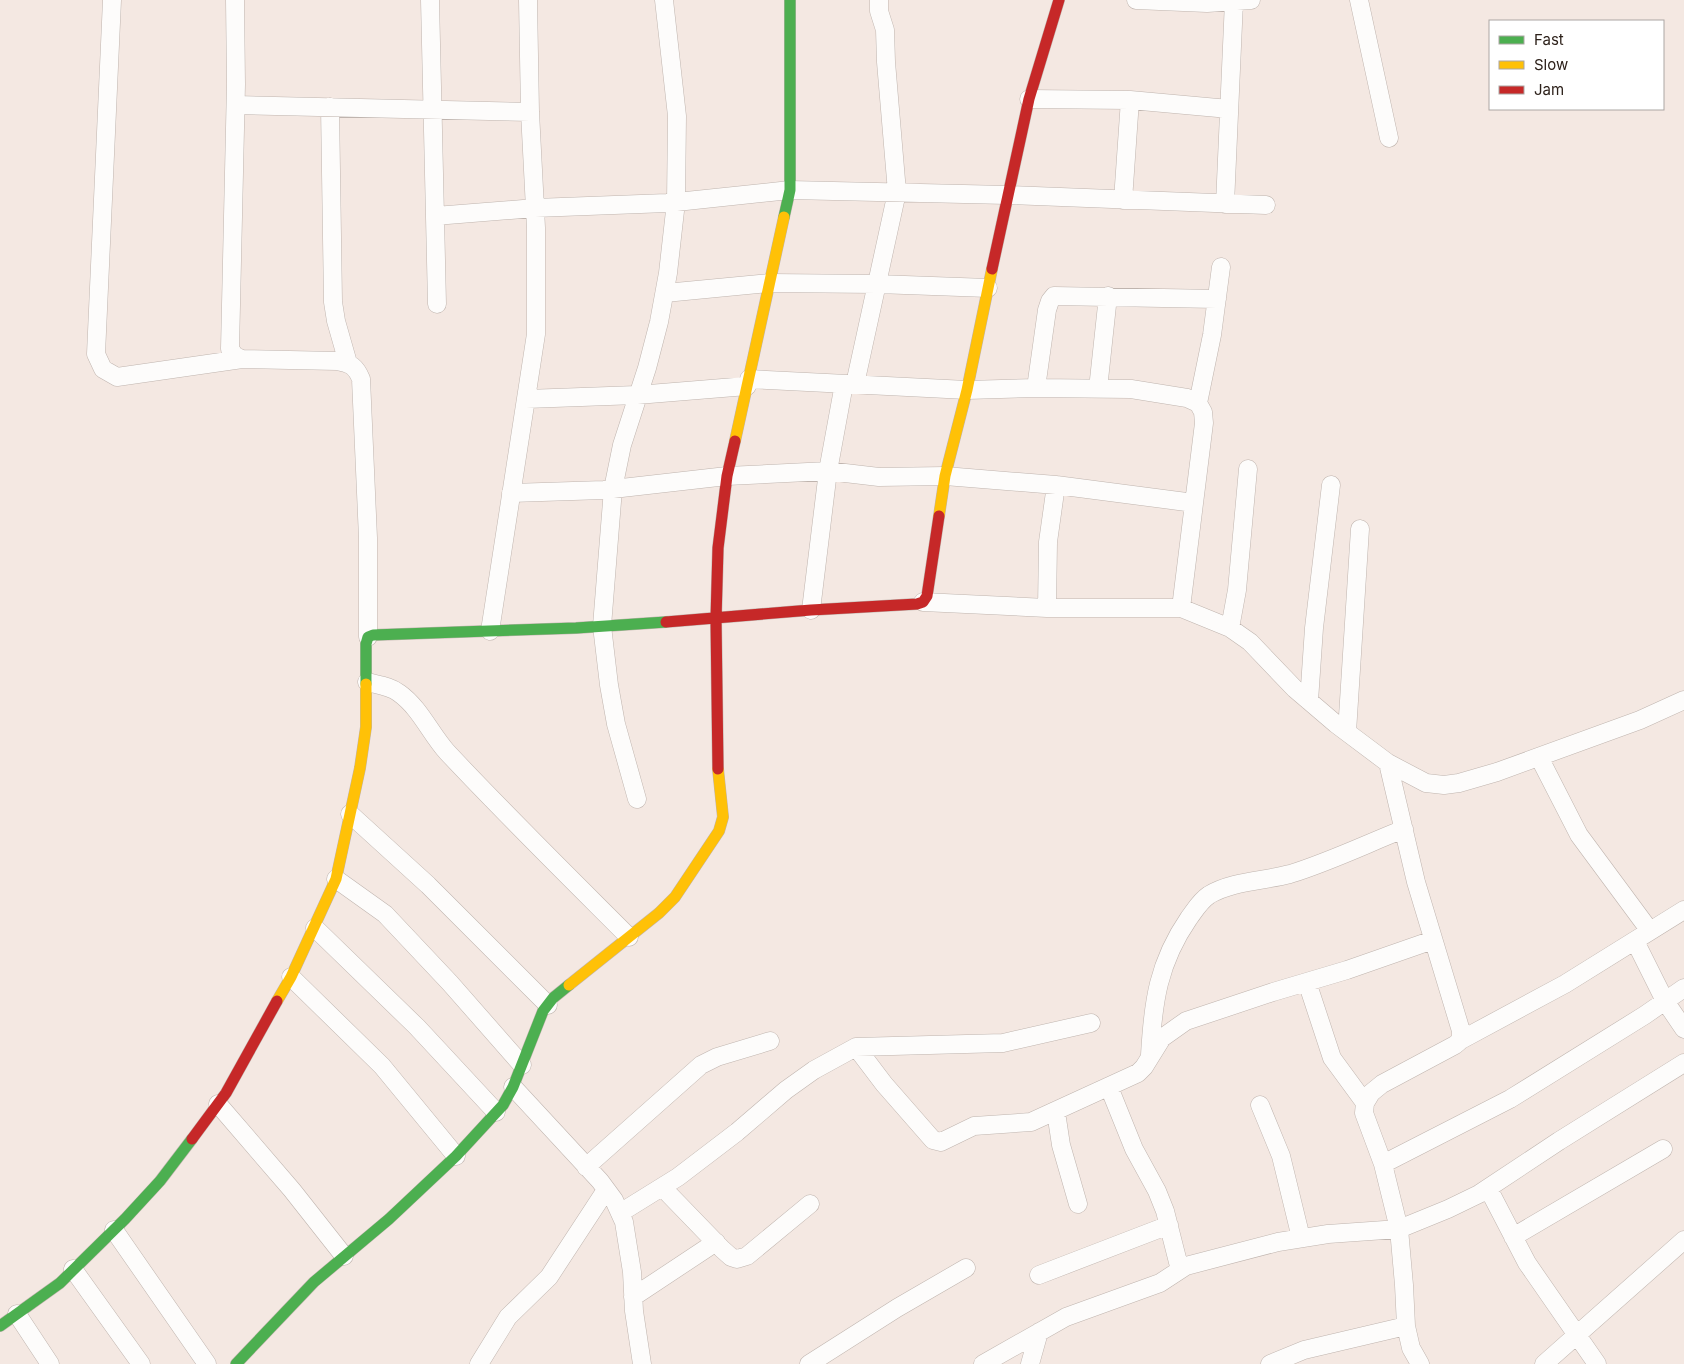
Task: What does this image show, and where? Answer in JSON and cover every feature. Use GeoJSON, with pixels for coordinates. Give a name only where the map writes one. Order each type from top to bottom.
{"type":"FeatureCollection","features":[{"type":"Feature","properties":{"kind":"street"},"geometry":{"type":"LineString","coordinates":[[0,1326],[60,1283],[114,1230],[160,1181],[226,1093],[291,977],[336,879],[360,768],[366,727],[368,538],[361,379],[356,368],[348,363],[338,361],[242,359],[117,377],[103,370],[96,354],[112,0]]}},
{"type":"Feature","properties":{"kind":"street"},"geometry":{"type":"LineString","coordinates":[[235,0],[236,105],[230,348],[235,356],[242,359]]}},
{"type":"Feature","properties":{"kind":"street"},"geometry":{"type":"LineString","coordinates":[[430,0],[431,110],[437,304]]}},
{"type":"Feature","properties":{"kind":"street"},"geometry":{"type":"LineString","coordinates":[[490,631],[536,334],[535,208],[530,112],[528,0]]}},
{"type":"Feature","properties":{"kind":"street"},"geometry":{"type":"LineString","coordinates":[[637,799],[616,724],[602,626],[614,489],[622,445],[660,322],[676,202],[677,116],[664,0]]}},
{"type":"Feature","properties":{"kind":"street"},"geometry":{"type":"LineString","coordinates":[[236,1364],[314,1282],[389,1219],[456,1156],[503,1105],[513,1087],[543,1011],[553,998],[659,913],[675,897],[720,832],[723,817],[717,754],[716,619],[718,548],[727,476],[790,190],[790,0]]}},
{"type":"Feature","properties":{"kind":"street"},"geometry":{"type":"LineString","coordinates":[[812,610],[828,471],[877,284],[897,192],[885,30],[878,0]]}},
{"type":"Feature","properties":{"kind":"street"},"geometry":{"type":"LineString","coordinates":[[922,602],[927,596],[945,476],[967,390],[1007,195],[1029,100],[1059,0]]}},
{"type":"Feature","properties":{"kind":"street"},"geometry":{"type":"LineString","coordinates":[[1136,0],[1207,3],[1243,1],[1229,109],[1225,204]]}},
{"type":"Feature","properties":{"kind":"street"},"geometry":{"type":"LineString","coordinates":[[1359,0],[1389,138]]}},
{"type":"Feature","properties":{"kind":"street"},"geometry":{"type":"LineString","coordinates":[[1029,100],[1130,100],[1229,109]]}},
{"type":"Feature","properties":{"kind":"street"},"geometry":{"type":"LineString","coordinates":[[1123,200],[1130,100]]}},
{"type":"Feature","properties":{"kind":"street"},"geometry":{"type":"LineString","coordinates":[[236,105],[530,112]]}},
{"type":"Feature","properties":{"kind":"street"},"geometry":{"type":"LineString","coordinates":[[330,107],[333,302],[336,321],[348,363]]}},
{"type":"Feature","properties":{"kind":"street"},"geometry":{"type":"LineString","coordinates":[[435,216],[535,208],[676,202],[790,190],[1007,195],[1266,205]]}},
{"type":"Feature","properties":{"kind":"street"},"geometry":{"type":"LineString","coordinates":[[1198,403],[1212,335],[1221,267]]}},
{"type":"Feature","properties":{"kind":"street"},"geometry":{"type":"LineString","coordinates":[[665,292],[770,283],[988,288]]}},
{"type":"Feature","properties":{"kind":"street"},"geometry":{"type":"LineString","coordinates":[[1036,388],[1050,301],[1054,296],[1217,300]]}},
{"type":"Feature","properties":{"kind":"street"},"geometry":{"type":"LineString","coordinates":[[1098,389],[1108,296]]}},
{"type":"Feature","properties":{"kind":"street"},"geometry":{"type":"LineString","coordinates":[[526,399],[637,395],[748,382],[850,384],[967,390],[1036,388],[1131,389],[1187,398],[1198,403],[1203,412],[1204,422],[1181,608]]}},
{"type":"Feature","properties":{"kind":"street"},"geometry":{"type":"LineString","coordinates":[[1230,628],[1237,590],[1248,468]]}},
{"type":"Feature","properties":{"kind":"street"},"geometry":{"type":"LineString","coordinates":[[511,493],[614,489],[727,476],[828,471],[879,477],[945,476],[1056,485],[1194,503]]}},
{"type":"Feature","properties":{"kind":"street"},"geometry":{"type":"LineString","coordinates":[[1047,608],[1048,542],[1056,485]]}},
{"type":"Feature","properties":{"kind":"street"},"geometry":{"type":"LineString","coordinates":[[1309,701],[1314,628],[1332,485]]}},
{"type":"Feature","properties":{"kind":"street"},"geometry":{"type":"LineString","coordinates":[[1346,732],[1360,529]]}},
{"type":"Feature","properties":{"kind":"street"},"geometry":{"type":"LineString","coordinates":[[368,637],[373,635],[602,626],[716,619],[812,610],[918,604],[922,602],[1047,608],[1181,608],[1230,628],[1250,642],[1309,701],[1346,732],[1388,763],[1426,783],[1444,785],[1459,783],[1497,772],[1640,720],[1684,700]]}},
{"type":"Feature","properties":{"kind":"street"},"geometry":{"type":"LineString","coordinates":[[367,682],[399,692],[412,704],[446,750],[525,834],[629,937]]}},
{"type":"Feature","properties":{"kind":"street"},"geometry":{"type":"LineString","coordinates":[[1539,757],[1579,835],[1642,936],[1665,1001],[1684,1029]]}},
{"type":"Feature","properties":{"kind":"street"},"geometry":{"type":"LineString","coordinates":[[1388,763],[1416,882],[1461,1032],[1461,1040]]}},
{"type":"Feature","properties":{"kind":"street"},"geometry":{"type":"LineString","coordinates":[[350,814],[428,885],[548,1006]]}},
{"type":"Feature","properties":{"kind":"street"},"geometry":{"type":"LineString","coordinates":[[1150,1058],[1156,993],[1168,955],[1176,937],[1200,903],[1219,890],[1290,874],[1404,829]]}},
{"type":"Feature","properties":{"kind":"street"},"geometry":{"type":"LineString","coordinates":[[336,879],[385,914],[450,982],[522,1065]]}},
{"type":"Feature","properties":{"kind":"street"},"geometry":{"type":"LineString","coordinates":[[1420,1364],[1412,1348],[1406,1326],[1398,1229],[1383,1164],[1364,1113],[1365,1103],[1371,1093],[1382,1084],[1565,984],[1684,910]]}},
{"type":"Feature","properties":{"kind":"street"},"geometry":{"type":"LineString","coordinates":[[315,928],[417,1027],[496,1112]]}},
{"type":"Feature","properties":{"kind":"street"},"geometry":{"type":"LineString","coordinates":[[856,1046],[884,1084],[933,1140],[937,1142],[948,1139],[974,1126],[1031,1122],[1138,1073],[1162,1038],[1186,1021],[1347,970],[1433,940]]}},
{"type":"Feature","properties":{"kind":"street"},"geometry":{"type":"LineString","coordinates":[[291,977],[382,1066],[456,1156]]}},
{"type":"Feature","properties":{"kind":"street"},"geometry":{"type":"LineString","coordinates":[[1307,982],[1332,1058],[1365,1103]]}},
{"type":"Feature","properties":{"kind":"street"},"geometry":{"type":"LineString","coordinates":[[1383,1164],[1510,1099],[1684,988]]}},
{"type":"Feature","properties":{"kind":"street"},"geometry":{"type":"LineString","coordinates":[[620,1213],[678,1177],[786,1090],[814,1070],[856,1046],[1003,1043],[1090,1024]]}},
{"type":"Feature","properties":{"kind":"street"},"geometry":{"type":"LineString","coordinates":[[586,1167],[701,1065],[717,1057],[770,1041]]}},
{"type":"Feature","properties":{"kind":"street"},"geometry":{"type":"LineString","coordinates":[[983,1364],[1066,1317],[1160,1283],[1186,1266],[1204,1260],[1301,1238],[1398,1229],[1448,1209],[1488,1188],[1684,1063]]}},
{"type":"Feature","properties":{"kind":"street"},"geometry":{"type":"LineString","coordinates":[[513,1087],[614,1200],[624,1222],[632,1272],[633,1297],[642,1364]]}},
{"type":"Feature","properties":{"kind":"street"},"geometry":{"type":"LineString","coordinates":[[1109,1087],[1134,1149],[1157,1191],[1169,1225],[1180,1270]]}},
{"type":"Feature","properties":{"kind":"street"},"geometry":{"type":"LineString","coordinates":[[218,1104],[292,1190],[344,1256]]}},
{"type":"Feature","properties":{"kind":"street"},"geometry":{"type":"LineString","coordinates":[[1260,1105],[1281,1156],[1301,1238]]}},
{"type":"Feature","properties":{"kind":"street"},"geometry":{"type":"LineString","coordinates":[[1056,1112],[1061,1145],[1078,1204]]}},
{"type":"Feature","properties":{"kind":"street"},"geometry":{"type":"LineString","coordinates":[[1513,1237],[1663,1149]]}},
{"type":"Feature","properties":{"kind":"street"},"geometry":{"type":"LineString","coordinates":[[662,1187],[731,1257],[737,1259],[746,1256],[810,1204]]}},
{"type":"Feature","properties":{"kind":"street"},"geometry":{"type":"LineString","coordinates":[[1488,1188],[1527,1263],[1597,1364]]}},
{"type":"Feature","properties":{"kind":"street"},"geometry":{"type":"LineString","coordinates":[[479,1364],[508,1317],[549,1278],[606,1190]]}},
{"type":"Feature","properties":{"kind":"street"},"geometry":{"type":"LineString","coordinates":[[1039,1275],[1169,1225]]}},
{"type":"Feature","properties":{"kind":"street"},"geometry":{"type":"LineString","coordinates":[[114,1230],[207,1364]]}},
{"type":"Feature","properties":{"kind":"street"},"geometry":{"type":"LineString","coordinates":[[1544,1364],[1684,1240]]}},
{"type":"Feature","properties":{"kind":"street"},"geometry":{"type":"LineString","coordinates":[[633,1297],[716,1242]]}},
{"type":"Feature","properties":{"kind":"street"},"geometry":{"type":"LineString","coordinates":[[809,1364],[889,1313],[966,1268]]}},
{"type":"Feature","properties":{"kind":"street"},"geometry":{"type":"LineString","coordinates":[[74,1269],[141,1364]]}},
{"type":"Feature","properties":{"kind":"street"},"geometry":{"type":"LineString","coordinates":[[17,1314],[50,1364]]}},
{"type":"Feature","properties":{"kind":"street"},"geometry":{"type":"LineString","coordinates":[[1270,1364],[1304,1350],[1406,1326]]}},
{"type":"Feature","properties":{"kind":"street"},"geometry":{"type":"LineString","coordinates":[[1030,1364],[1039,1332]]}},
{"type":"Feature","properties":{"kind":"traffic: fast"},"geometry":{"type":"LineString","coordinates":[[784,217],[790,190],[790,0]]}},
{"type":"Feature","properties":{"kind":"traffic: fast"},"geometry":{"type":"LineString","coordinates":[[366,684],[366,644],[368,637],[373,635],[576,628],[666,622]]}},
{"type":"Feature","properties":{"kind":"traffic: fast"},"geometry":{"type":"LineString","coordinates":[[236,1364],[314,1282],[389,1219],[456,1156],[503,1105],[513,1087],[543,1011],[553,998],[569,985]]}},
{"type":"Feature","properties":{"kind":"traffic: fast"},"geometry":{"type":"LineString","coordinates":[[0,1326],[60,1283],[125,1219],[160,1181],[192,1139]]}},
{"type":"Feature","properties":{"kind":"traffic: slow"},"geometry":{"type":"LineString","coordinates":[[735,441],[784,217]]}},
{"type":"Feature","properties":{"kind":"traffic: slow"},"geometry":{"type":"LineString","coordinates":[[939,516],[945,476],[967,390],[992,269]]}},
{"type":"Feature","properties":{"kind":"traffic: slow"},"geometry":{"type":"LineString","coordinates":[[277,1001],[291,977],[336,879],[360,768],[366,727],[366,684]]}},
{"type":"Feature","properties":{"kind":"traffic: slow"},"geometry":{"type":"LineString","coordinates":[[569,985],[659,913],[675,897],[719,831],[723,817],[718,769]]}},
{"type":"Feature","properties":{"kind":"traffic: jam"},"geometry":{"type":"LineString","coordinates":[[992,269],[1029,99],[1059,0]]}},
{"type":"Feature","properties":{"kind":"traffic: jam"},"geometry":{"type":"LineString","coordinates":[[718,769],[716,619],[718,548],[727,476],[735,441]]}},
{"type":"Feature","properties":{"kind":"traffic: jam"},"geometry":{"type":"LineString","coordinates":[[666,622],[811,610],[917,604],[923,602],[927,596],[939,516]]}},
{"type":"Feature","properties":{"kind":"traffic: jam"},"geometry":{"type":"LineString","coordinates":[[192,1139],[226,1093],[277,1001]]}}]}
